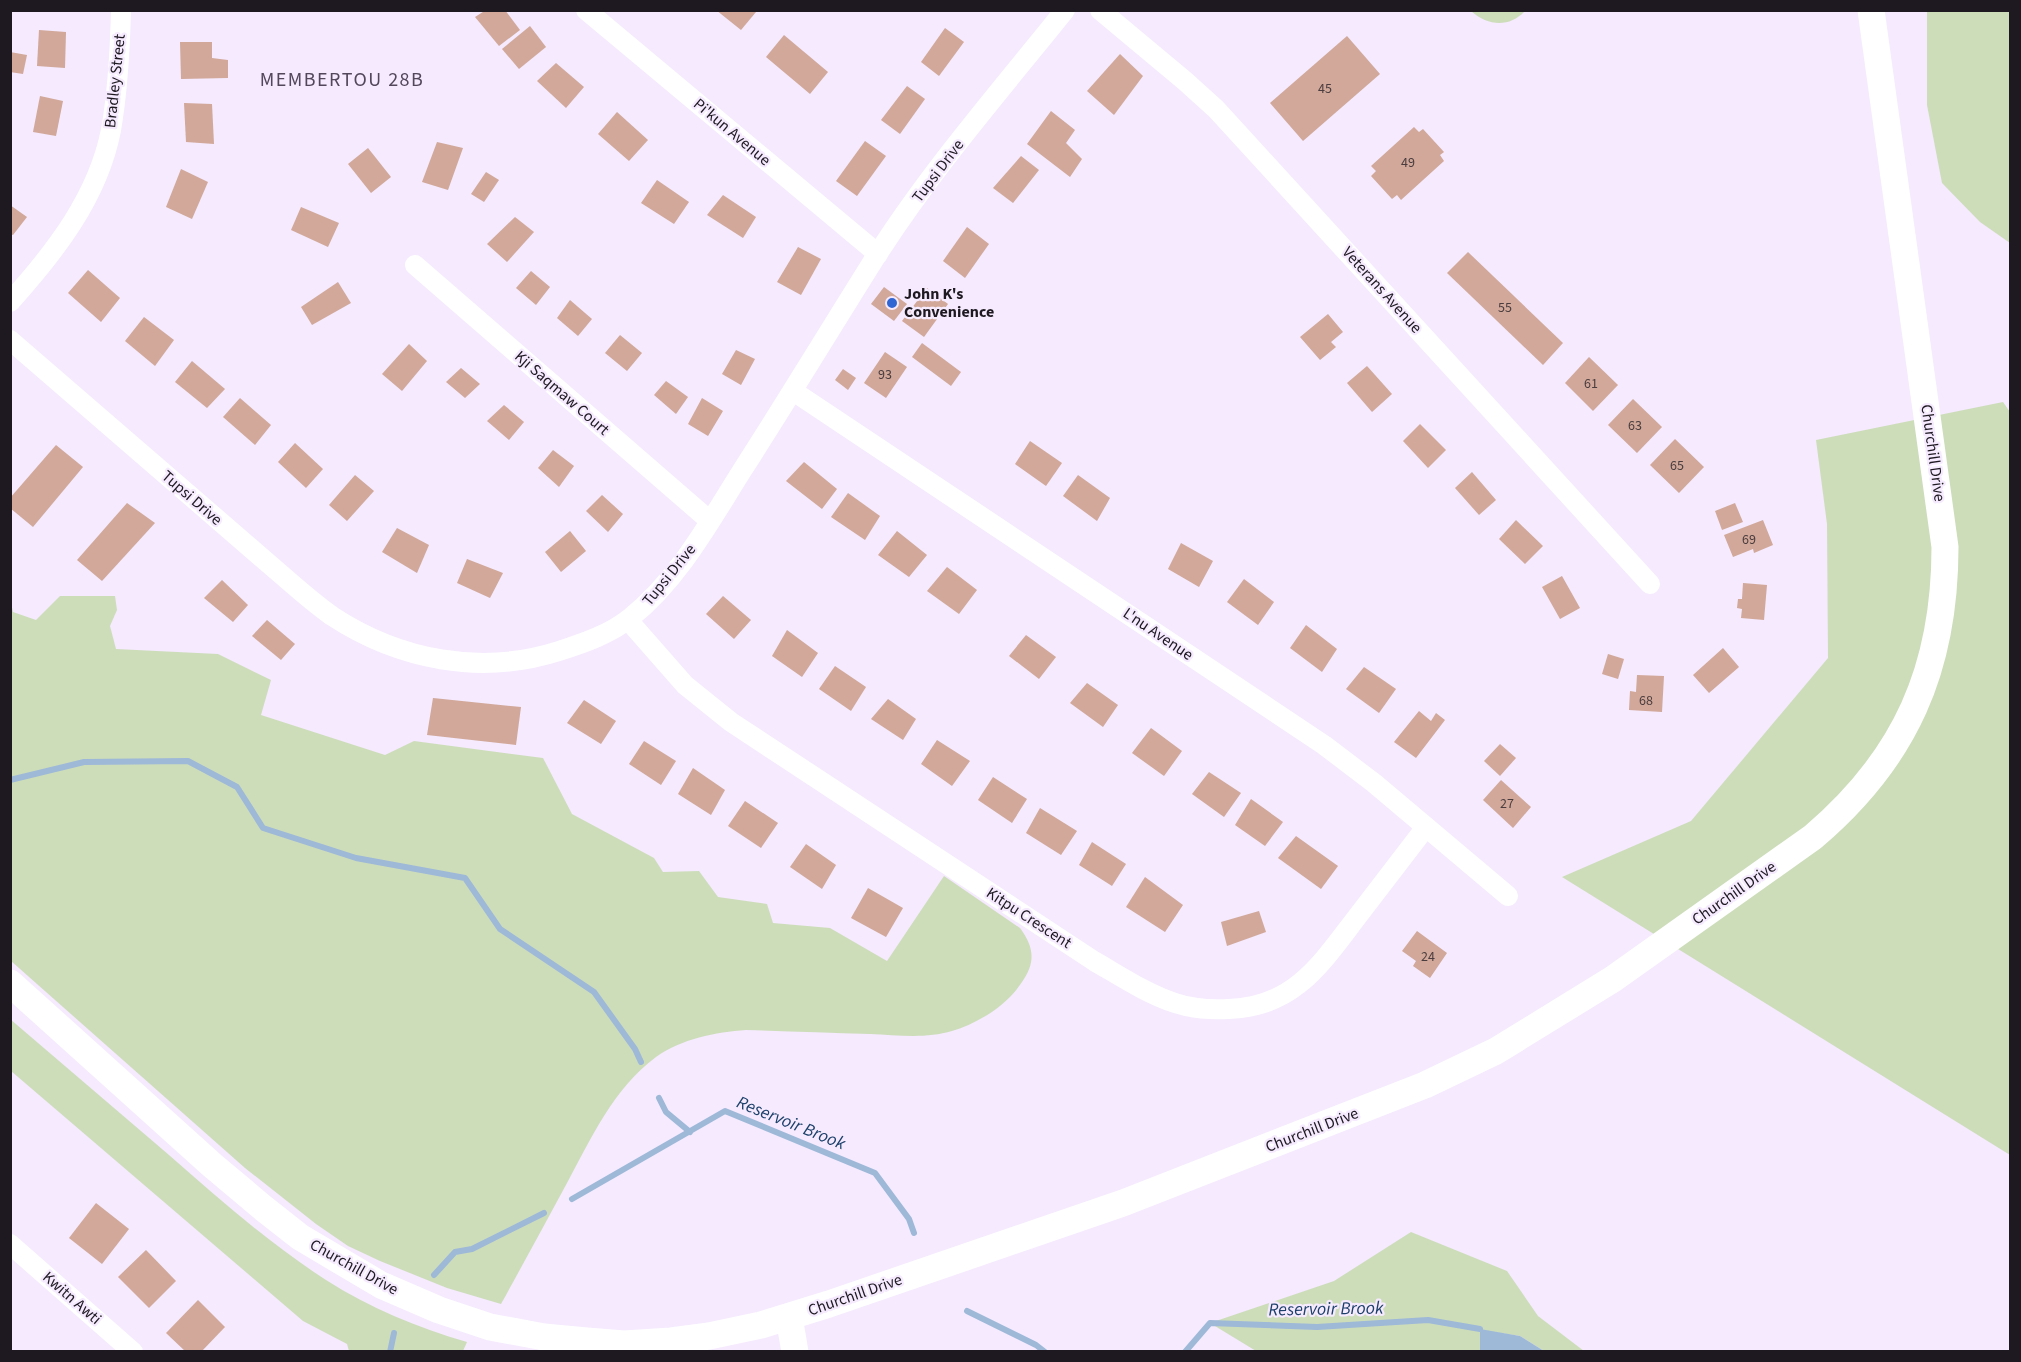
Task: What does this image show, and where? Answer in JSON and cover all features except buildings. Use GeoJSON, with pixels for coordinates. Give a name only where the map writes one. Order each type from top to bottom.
{"type":"FeatureCollection","features":[{"type":"Feature","properties":{"kind":"main road","name":"Churchill Drive"},"geometry":{"type":"LineString","coordinates":[[10,983],[212,1165],[262,1207],[300,1237],[381,1286],[439,1310],[490,1327],[544,1337],[624,1344],[709,1336],[789,1317],[1123,1203],[1363,1111],[1461,1069],[1536,1028],[1613,979],[1793,852],[1836,817],[1857,796],[1893,748],[1920,694],[1938,637],[1945,578],[1942,518],[1871,10]]}},
{"type":"Feature","properties":{"kind":"main road"},"geometry":{"type":"LineString","coordinates":[[789,1317],[795,1352]]}},
{"type":"Feature","properties":{"kind":"street","name":"Bradley Street"},"geometry":{"type":"LineString","coordinates":[[10,302],[73,222],[100,168],[111,132],[116,100],[121,10]]}},
{"type":"Feature","properties":{"kind":"street","name":"Pi'kun Avenue"},"geometry":{"type":"LineString","coordinates":[[586,10],[878,254]]}},
{"type":"Feature","properties":{"kind":"street","name":"Tupsi Drive"},"geometry":{"type":"LineString","coordinates":[[10,340],[329,614],[376,641],[399,650],[442,660],[499,663],[546,655],[611,631],[628,620],[675,572],[793,391],[878,254],[939,168],[1065,10]]}},
{"type":"Feature","properties":{"kind":"street","name":"Veterans Avenue"},"geometry":{"type":"LineString","coordinates":[[1100,10],[1185,81],[1223,117],[1650,584]]}},
{"type":"Feature","properties":{"kind":"street","name":"Kji Saqmaw Court"},"geometry":{"type":"LineString","coordinates":[[415,265],[710,521]]}},
{"type":"Feature","properties":{"kind":"street","name":"L'nu Avenue"},"geometry":{"type":"LineString","coordinates":[[793,391],[1324,745],[1508,896]]}},
{"type":"Feature","properties":{"kind":"street","name":"Kitpu Crescent"},"geometry":{"type":"LineString","coordinates":[[628,620],[685,685],[731,722],[1094,961],[1155,995],[1189,1007],[1220,1010],[1254,1007],[1284,996],[1301,984],[1327,956],[1426,827]]}},
{"type":"Feature","properties":{"kind":"street","name":"Kwitn Awti"},"geometry":{"type":"LineString","coordinates":[[10,1244],[133,1352]]}},
{"type":"Feature","properties":{"kind":"green space"},"geometry":{"type":"Polygon","coordinates":[[[1471,11],[1525,11],[1512,20],[1498,23],[1484,20],[1471,11]]]}},
{"type":"Feature","properties":{"kind":"green space"},"geometry":{"type":"Polygon","coordinates":[[[1927,11],[2010,11],[2010,243],[1980,222],[1942,183],[1927,105],[1927,11]]]}},
{"type":"Feature","properties":{"kind":"green space"},"geometry":{"type":"Polygon","coordinates":[[[2003,402],[2010,412],[2010,1155],[1562,877],[1691,821],[1828,658],[1827,524],[1816,440],[2003,402]]]}},
{"type":"Feature","properties":{"kind":"green space"},"geometry":{"type":"Polygon","coordinates":[[[60,596],[115,596],[117,610],[110,626],[116,649],[218,654],[271,680],[261,715],[385,755],[414,741],[543,758],[572,814],[654,858],[663,872],[699,871],[718,897],[767,904],[773,923],[830,928],[887,961],[944,876],[1020,928],[1032,955],[1030,968],[1016,990],[992,1012],[962,1028],[942,1033],[911,1036],[746,1030],[699,1038],[676,1045],[656,1057],[641,1070],[615,1099],[585,1149],[501,1304],[447,1288],[348,1246],[316,1224],[245,1168],[11,961],[11,603],[13,612],[36,620],[60,596]]]}},
{"type":"Feature","properties":{"kind":"green space"},"geometry":{"type":"Polygon","coordinates":[[[10,1019],[226,1204],[285,1251],[326,1280],[377,1308],[412,1324],[467,1342],[463,1351],[349,1351],[347,1344],[303,1321],[11,1071],[10,1019]]]}},
{"type":"Feature","properties":{"kind":"green space"},"geometry":{"type":"Polygon","coordinates":[[[1411,1232],[1507,1271],[1538,1316],[1584,1351],[1544,1351],[1520,1336],[1480,1330],[1480,1351],[1256,1351],[1210,1323],[1334,1281],[1411,1232]]]}},
{"type":"Feature","properties":{"kind":"water"},"geometry":{"type":"Polygon","coordinates":[[[1480,1329],[1520,1336],[1544,1351],[1480,1351],[1480,1329]]]}},
{"type":"Feature","properties":{"kind":"waterway"},"geometry":{"type":"LineString","coordinates":[[10,780],[84,762],[188,761],[237,787],[263,828],[356,858],[465,878],[500,929],[594,992],[635,1049],[641,1062]]}},
{"type":"Feature","properties":{"kind":"waterway"},"geometry":{"type":"LineString","coordinates":[[659,1098],[666,1112],[690,1132]]}},
{"type":"Feature","properties":{"kind":"waterway","name":"Reservoir Brook"},"geometry":{"type":"LineString","coordinates":[[572,1199],[725,1111],[875,1173],[909,1219],[914,1233]]}},
{"type":"Feature","properties":{"kind":"waterway","name":"Reservoir Brook"},"geometry":{"type":"LineString","coordinates":[[434,1275],[455,1252],[472,1249],[544,1213]]}},
{"type":"Feature","properties":{"kind":"waterway","name":"Reservoir Brook"},"geometry":{"type":"LineString","coordinates":[[967,1311],[1036,1345],[1045,1352]]}},
{"type":"Feature","properties":{"kind":"waterway","name":"Reservoir Brook"},"geometry":{"type":"LineString","coordinates":[[1185,1352],[1210,1323],[1317,1327],[1428,1320],[1480,1329]]}},
{"type":"Feature","properties":{"kind":"waterway","name":"Reservoir Brook"},"geometry":{"type":"LineString","coordinates":[[390,1352],[394,1333]]}},
{"type":"Feature","properties":{"kind":"place","name":"John K's Convenience"},"geometry":{"type":"Point","coordinates":[892,303]}},
{"type":"Feature","properties":{"kind":"district","name":"MEMBERTOU 28B"},"geometry":{"type":"Point","coordinates":[342,80]}}]}
